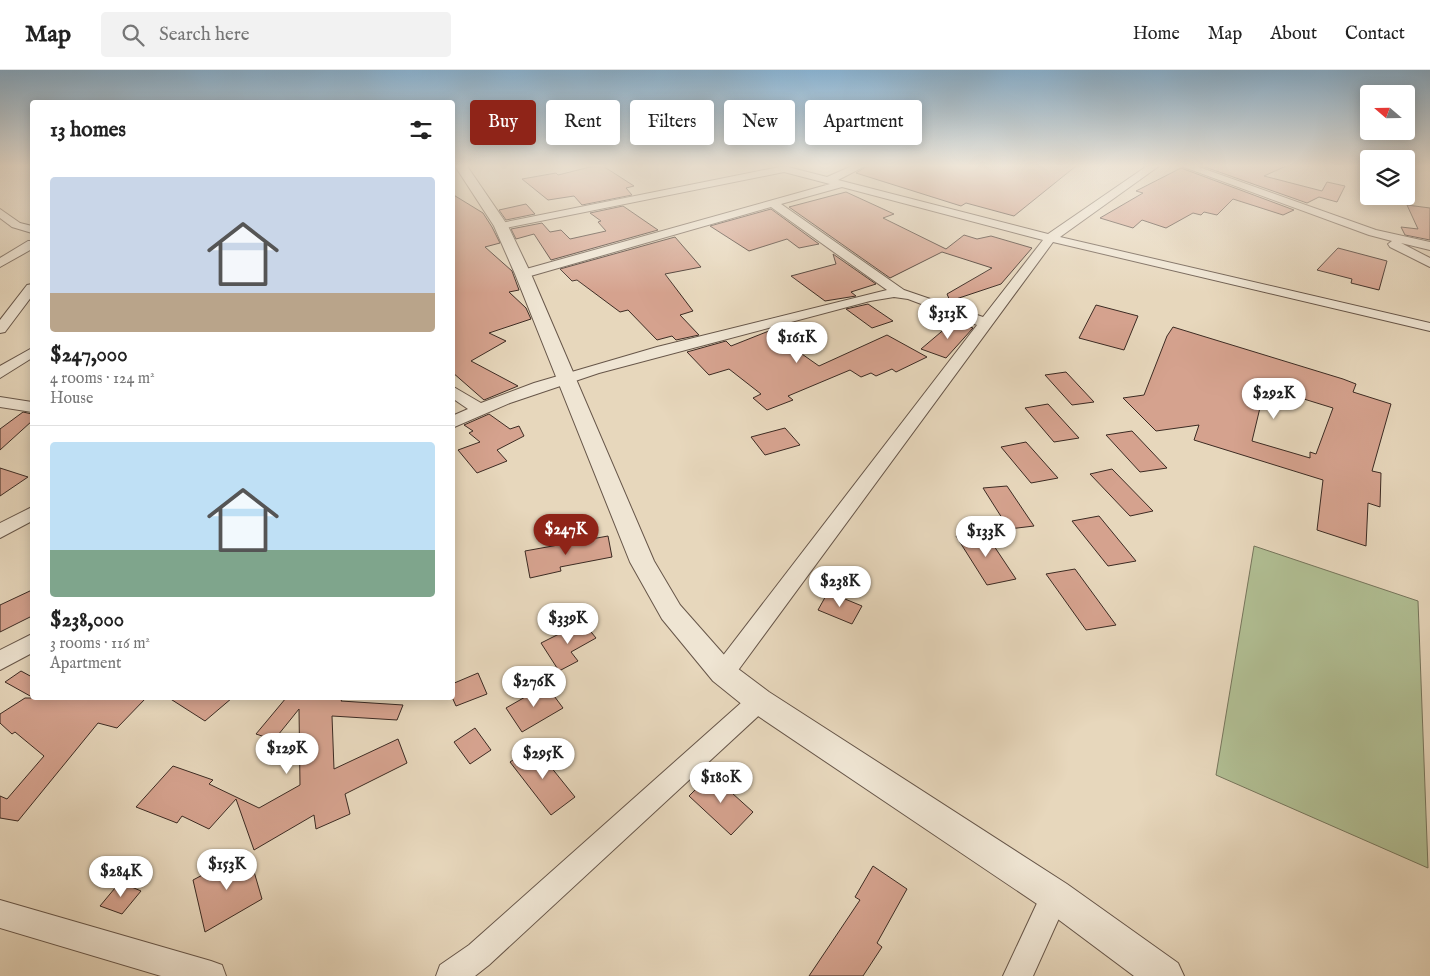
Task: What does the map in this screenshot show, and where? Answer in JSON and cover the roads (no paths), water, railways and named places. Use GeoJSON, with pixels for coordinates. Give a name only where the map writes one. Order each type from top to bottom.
{"type":"FeatureCollection","features":[{"type":"Feature","properties":{"kind":"street"},"geometry":{"type":"LineString","coordinates":[[489,208],[501,226],[523,274],[642,562],[671,612],[723,673],[758,701],[866,770],[1055,896],[1165,976]]}},
{"type":"Feature","properties":{"kind":"street"},"geometry":{"type":"LineString","coordinates":[[501,226],[588,208]]}},
{"type":"Feature","properties":{"kind":"street"},"geometry":{"type":"LineString","coordinates":[[523,274],[758,208]]}},
{"type":"Feature","properties":{"kind":"street"},"geometry":{"type":"LineString","coordinates":[[779,208],[901,294],[986,322]]}},
{"type":"Feature","properties":{"kind":"street"},"geometry":{"type":"LineString","coordinates":[[936,208],[1050,238],[1430,327]]}},
{"type":"Feature","properties":{"kind":"street"},"geometry":{"type":"LineString","coordinates":[[723,673],[1050,238],[1093,208]]}},
{"type":"Feature","properties":{"kind":"street"},"geometry":{"type":"LineString","coordinates":[[1304,208],[1373,233],[1430,246]]}},
{"type":"Feature","properties":{"kind":"street"},"geometry":{"type":"LineString","coordinates":[[0,212],[16,225],[30,229]]}},
{"type":"Feature","properties":{"kind":"street"},"geometry":{"type":"LineString","coordinates":[[0,228],[30,220]]}},
{"type":"Feature","properties":{"kind":"street"},"geometry":{"type":"LineString","coordinates":[[1373,233],[1430,263]]}},
{"type":"Feature","properties":{"kind":"street"},"geometry":{"type":"LineString","coordinates":[[0,263],[30,245]]}},
{"type":"Feature","properties":{"kind":"street"},"geometry":{"type":"LineString","coordinates":[[0,329],[30,291]]}},
{"type":"Feature","properties":{"kind":"street"},"geometry":{"type":"LineString","coordinates":[[455,420],[479,408],[529,389],[651,353],[869,297],[901,294]]}},
{"type":"Feature","properties":{"kind":"street"},"geometry":{"type":"LineString","coordinates":[[0,373],[30,353]]}},
{"type":"Feature","properties":{"kind":"street"},"geometry":{"type":"LineString","coordinates":[[455,393],[479,408]]}},
{"type":"Feature","properties":{"kind":"street"},"geometry":{"type":"LineString","coordinates":[[0,402],[30,407]]}},
{"type":"Feature","properties":{"kind":"street"},"geometry":{"type":"LineString","coordinates":[[0,531],[30,515]]}},
{"type":"Feature","properties":{"kind":"street"},"geometry":{"type":"LineString","coordinates":[[0,660],[30,644]]}},
{"type":"Feature","properties":{"kind":"street"},"geometry":{"type":"LineString","coordinates":[[451,976],[478,955],[758,701]]}},
{"type":"Feature","properties":{"kind":"street"},"geometry":{"type":"LineString","coordinates":[[1018,976],[1055,896]]}},
{"type":"Feature","properties":{"kind":"street"},"geometry":{"type":"LineString","coordinates":[[0,914],[211,976]]}}]}
